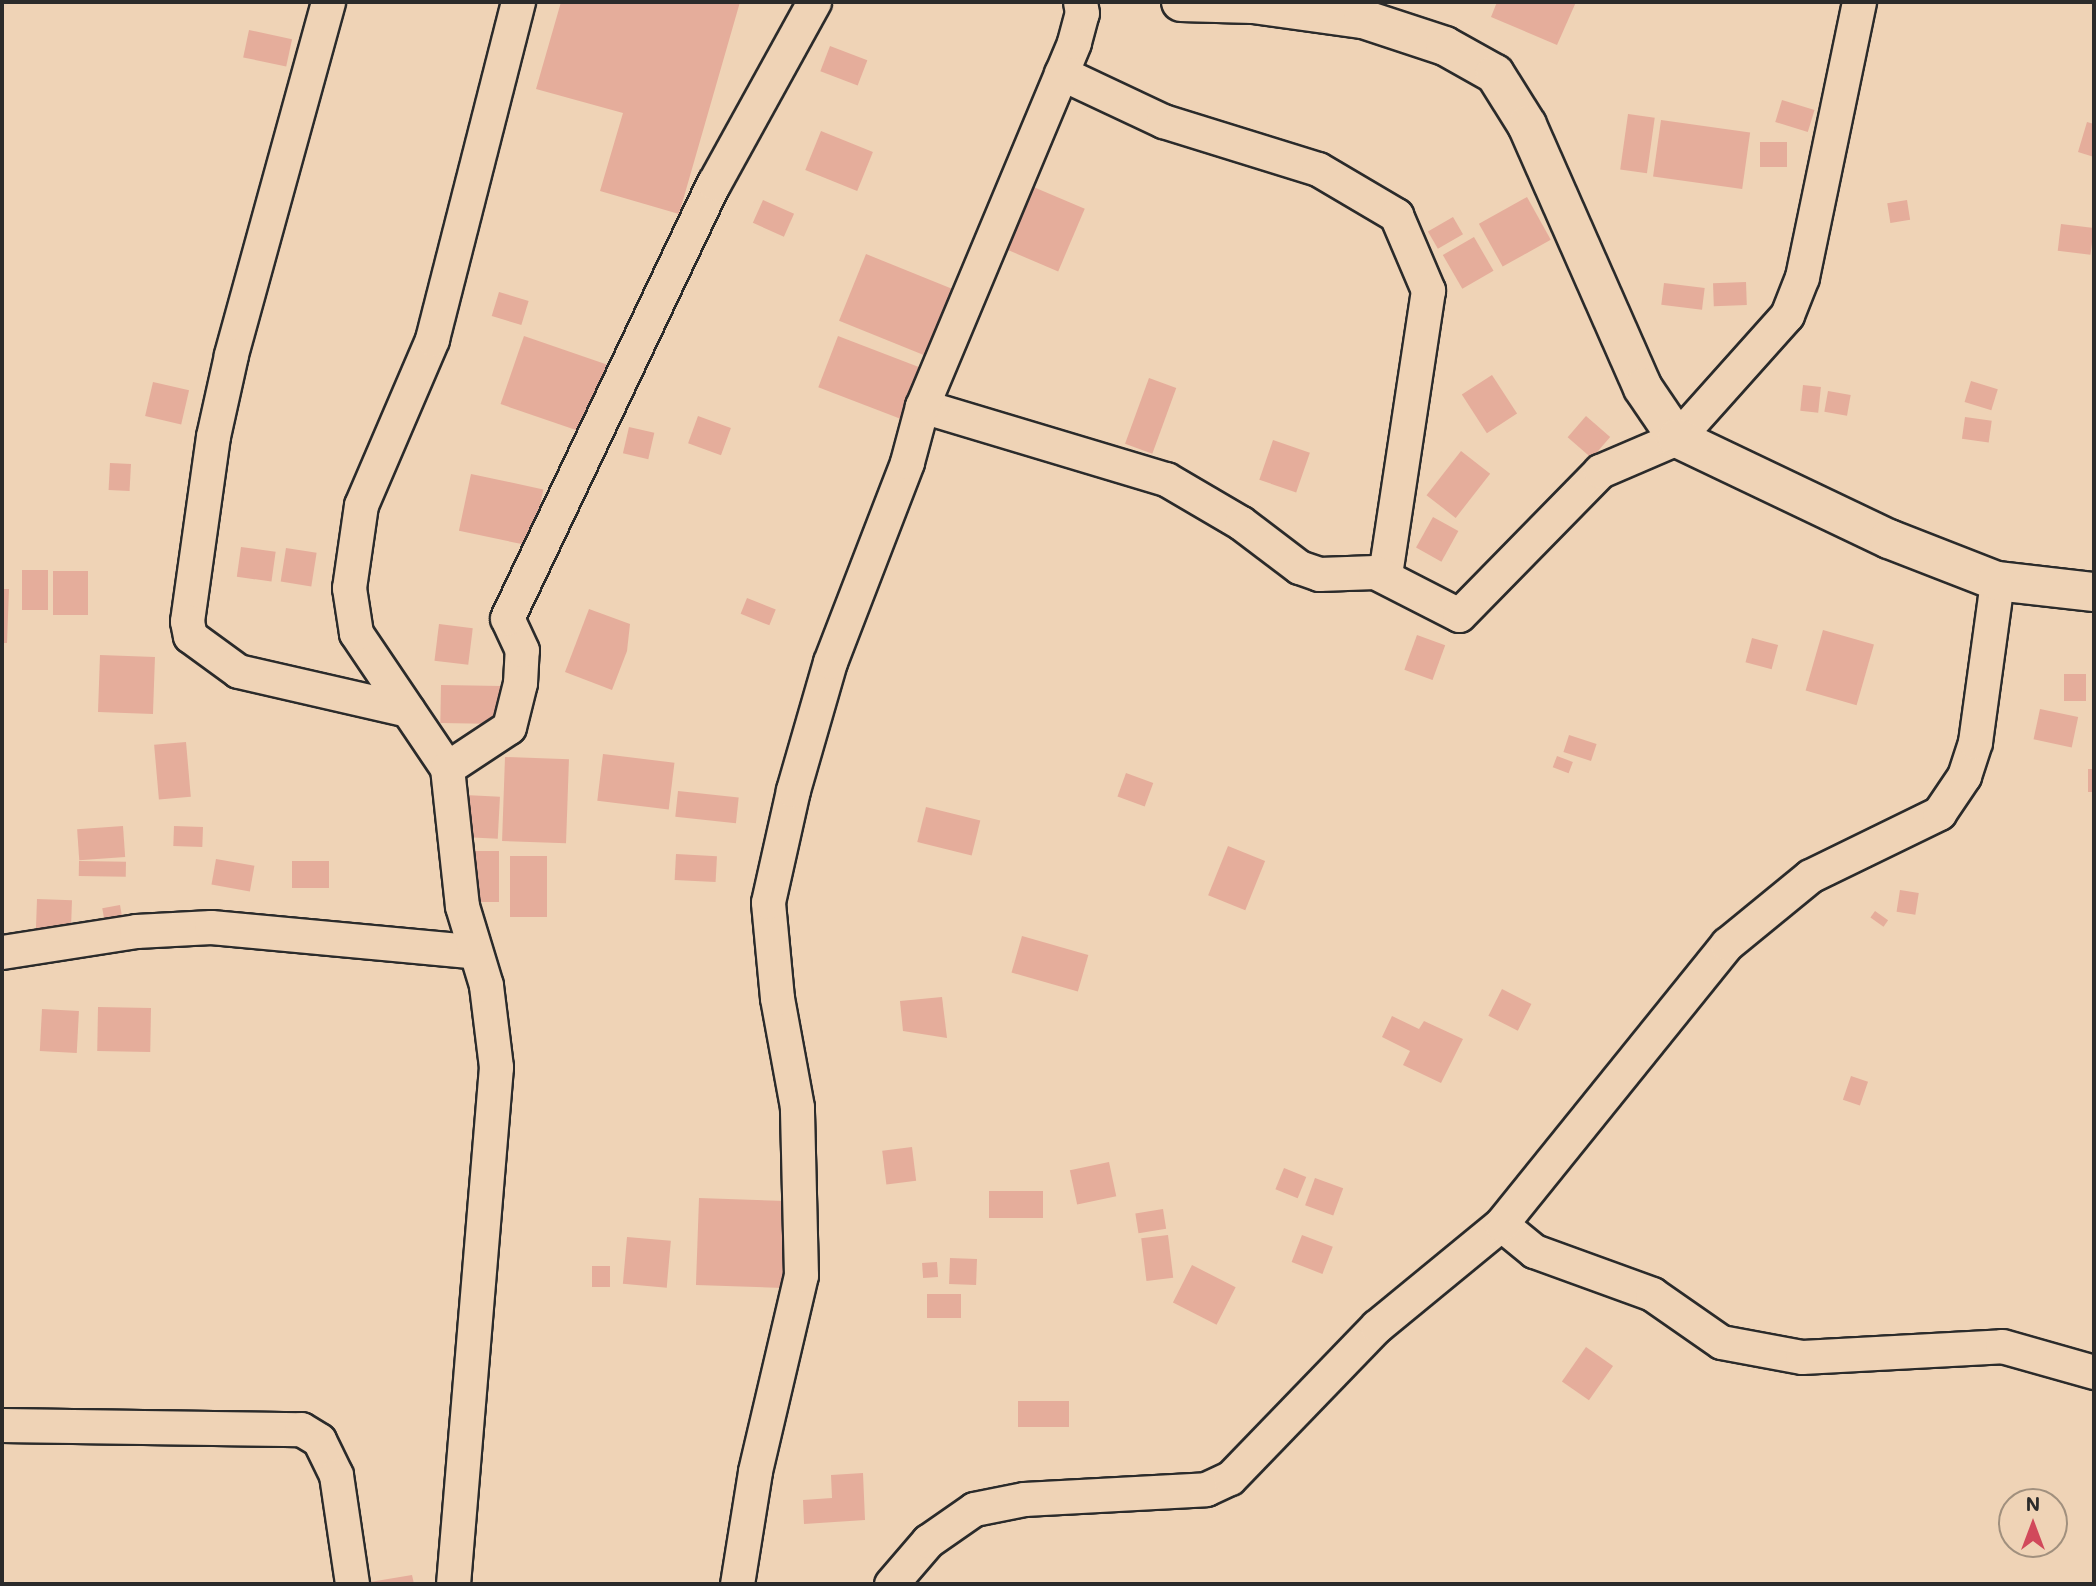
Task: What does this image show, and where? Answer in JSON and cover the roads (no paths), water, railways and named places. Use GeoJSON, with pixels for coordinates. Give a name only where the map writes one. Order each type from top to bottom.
{"type":"FeatureCollection","features":[{"type":"Feature","properties":{"kind":"street"},"geometry":{"type":"LineString","coordinates":[[328,2],[231,355],[213,436],[187,621],[190,636],[238,671],[408,710]]}},
{"type":"Feature","properties":{"kind":"street"},"geometry":{"type":"LineString","coordinates":[[453,1584],[496,1067],[486,985],[472,951],[462,906],[447,768],[356,633],[349,588],[361,505],[432,340],[518,2]]}},
{"type":"Feature","properties":{"kind":"street"},"geometry":{"type":"LineString","coordinates":[[447,768],[509,727],[520,682],[522,650],[507,618],[714,183],[814,2]]}},
{"type":"Feature","properties":{"kind":"street"},"geometry":{"type":"LineString","coordinates":[[737,1584],[755,1471],[801,1275],[797,1107],[777,998],[768,902],[793,790],[830,662],[907,462],[922,406],[1061,73],[1082,13],[1080,2]]}},
{"type":"Feature","properties":{"kind":"street"},"geometry":{"type":"LineString","coordinates":[[1181,2],[1253,5],[1363,19],[1445,46],[1495,74],[1527,125],[1643,388],[1677,438],[1889,539],[1997,580],[2094,592]]}},
{"type":"Feature","properties":{"kind":"street"},"geometry":{"type":"LineString","coordinates":[[922,406],[1166,479],[1241,523],[1299,567],[1319,574],[1385,575],[1459,615],[1600,471],[1677,438],[1787,315],[1802,277],[1859,2]]}},
{"type":"Feature","properties":{"kind":"street"},"geometry":{"type":"LineString","coordinates":[[1061,73],[1163,121],[1318,169],[1396,215],[1428,290],[1385,575]]}},
{"type":"Feature","properties":{"kind":"street"},"geometry":{"type":"LineString","coordinates":[[891,1584],[928,1541],[974,1508],[1024,1499],[1206,1489],[1230,1478],[1377,1326],[1502,1224],[1727,944],[1810,876],[1939,813],[1964,776],[1975,742],[1997,580]]}},
{"type":"Feature","properties":{"kind":"street"},"geometry":{"type":"LineString","coordinates":[[2,952],[136,931],[211,927],[472,951]]}},
{"type":"Feature","properties":{"kind":"street"},"geometry":{"type":"LineString","coordinates":[[1502,1224],[1534,1251],[1652,1294],[1721,1342],[1802,1357],[2002,1346],[2094,1372]]}},
{"type":"Feature","properties":{"kind":"street"},"geometry":{"type":"LineString","coordinates":[[2,1425],[301,1429],[319,1440],[336,1475],[352,1584]]}}]}
